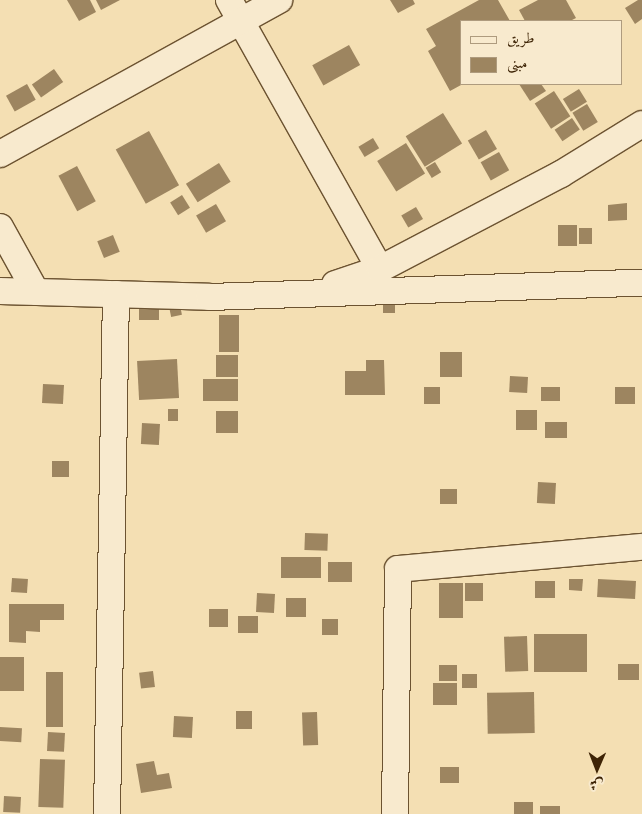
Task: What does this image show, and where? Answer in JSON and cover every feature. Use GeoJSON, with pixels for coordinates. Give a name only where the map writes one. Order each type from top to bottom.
{"type":"FeatureCollection","features":[{"type":"Feature","properties":{"kind":"street"},"geometry":{"type":"LineString","coordinates":[[0,154],[235,11],[280,0]]}},
{"type":"Feature","properties":{"kind":"street"},"geometry":{"type":"LineString","coordinates":[[235,11],[380,269]]}},
{"type":"Feature","properties":{"kind":"street"},"geometry":{"type":"LineString","coordinates":[[302,295],[380,269],[562,174],[642,124]]}},
{"type":"Feature","properties":{"kind":"street"},"geometry":{"type":"LineString","coordinates":[[0,228],[36,292]]}},
{"type":"Feature","properties":{"kind":"street"},"geometry":{"type":"LineString","coordinates":[[0,291],[209,298],[642,283]]}},
{"type":"Feature","properties":{"kind":"street"},"geometry":{"type":"LineString","coordinates":[[107,814],[116,294]]}},
{"type":"Feature","properties":{"kind":"street"},"geometry":{"type":"LineString","coordinates":[[396,814],[398,569],[642,547]]}},
{"type":"Feature","properties":{"kind":"building"},"geometry":{"type":"Polygon","coordinates":[[[67,0],[90,0],[96,12],[79,21],[67,0]]]}},
{"type":"Feature","properties":{"kind":"building"},"geometry":{"type":"Polygon","coordinates":[[[96,0],[120,0],[101,10],[96,0]]]}},
{"type":"Feature","properties":{"kind":"building"},"geometry":{"type":"Polygon","coordinates":[[[390,0],[413,0],[415,4],[398,13],[390,0]]]}},
{"type":"Feature","properties":{"kind":"building"},"geometry":{"type":"Polygon","coordinates":[[[479,0],[498,0],[509,20],[460,20],[461,85],[450,91],[428,51],[436,46],[426,29],[479,0]]]}},
{"type":"Feature","properties":{"kind":"building"},"geometry":{"type":"Polygon","coordinates":[[[538,0],[566,0],[576,18],[572,20],[524,20],[519,10],[538,0]]]}},
{"type":"Feature","properties":{"kind":"building"},"geometry":{"type":"Polygon","coordinates":[[[638,0],[642,0],[642,19],[635,24],[625,8],[638,0]]]}},
{"type":"Feature","properties":{"kind":"building"},"geometry":{"type":"Polygon","coordinates":[[[349,45],[360,65],[323,85],[312,65],[349,45]]]}},
{"type":"Feature","properties":{"kind":"building"},"geometry":{"type":"Polygon","coordinates":[[[54,69],[63,82],[41,98],[32,84],[54,69]]]}},
{"type":"Feature","properties":{"kind":"building"},"geometry":{"type":"Polygon","coordinates":[[[27,84],[36,100],[15,111],[6,96],[27,84]]]}},
{"type":"Feature","properties":{"kind":"building"},"geometry":{"type":"Polygon","coordinates":[[[520,85],[542,85],[546,91],[530,101],[520,85]]]}},
{"type":"Feature","properties":{"kind":"building"},"geometry":{"type":"Polygon","coordinates":[[[579,89],[587,102],[571,112],[563,99],[579,89]]]}},
{"type":"Feature","properties":{"kind":"building"},"geometry":{"type":"Polygon","coordinates":[[[554,91],[570,116],[551,129],[535,104],[554,91]]]}},
{"type":"Feature","properties":{"kind":"building"},"geometry":{"type":"Polygon","coordinates":[[[587,104],[598,122],[583,131],[572,113],[587,104]]]}},
{"type":"Feature","properties":{"kind":"building"},"geometry":{"type":"Polygon","coordinates":[[[443,113],[462,144],[425,167],[406,136],[443,113]]]}},
{"type":"Feature","properties":{"kind":"building"},"geometry":{"type":"Polygon","coordinates":[[[572,118],[580,130],[562,141],[555,130],[572,118]]]}},
{"type":"Feature","properties":{"kind":"building"},"geometry":{"type":"Polygon","coordinates":[[[486,130],[497,149],[479,160],[468,140],[486,130]]]}},
{"type":"Feature","properties":{"kind":"building"},"geometry":{"type":"Polygon","coordinates":[[[149,131],[179,185],[146,204],[116,149],[149,131]]]}},
{"type":"Feature","properties":{"kind":"building"},"geometry":{"type":"Polygon","coordinates":[[[373,138],[379,148],[365,157],[358,147],[373,138]]]}},
{"type":"Feature","properties":{"kind":"building"},"geometry":{"type":"Polygon","coordinates":[[[406,143],[425,174],[396,192],[377,161],[406,143]]]}},
{"type":"Feature","properties":{"kind":"building"},"geometry":{"type":"Polygon","coordinates":[[[499,152],[509,170],[491,181],[481,162],[499,152]]]}},
{"type":"Feature","properties":{"kind":"building"},"geometry":{"type":"Polygon","coordinates":[[[435,162],[441,172],[432,178],[426,168],[435,162]]]}},
{"type":"Feature","properties":{"kind":"building"},"geometry":{"type":"Polygon","coordinates":[[[219,163],[231,182],[198,202],[186,184],[219,163]]]}},
{"type":"Feature","properties":{"kind":"building"},"geometry":{"type":"Polygon","coordinates":[[[77,166],[96,201],[77,211],[58,176],[77,166]]]}},
{"type":"Feature","properties":{"kind":"building"},"geometry":{"type":"Polygon","coordinates":[[[182,195],[190,208],[178,215],[170,202],[182,195]]]}},
{"type":"Feature","properties":{"kind":"building"},"geometry":{"type":"Polygon","coordinates":[[[627,203],[627,220],[608,221],[608,205],[627,203]]]}},
{"type":"Feature","properties":{"kind":"building"},"geometry":{"type":"Polygon","coordinates":[[[216,204],[226,221],[206,233],[196,216],[216,204]]]}},
{"type":"Feature","properties":{"kind":"building"},"geometry":{"type":"Polygon","coordinates":[[[416,207],[423,219],[408,228],[401,216],[416,207]]]}},
{"type":"Feature","properties":{"kind":"building"},"geometry":{"type":"Polygon","coordinates":[[[558,225],[577,225],[577,246],[558,246],[558,225]]]}},
{"type":"Feature","properties":{"kind":"building"},"geometry":{"type":"Polygon","coordinates":[[[579,228],[592,228],[592,244],[579,244],[579,228]]]}},
{"type":"Feature","properties":{"kind":"building"},"geometry":{"type":"Polygon","coordinates":[[[113,235],[120,252],[104,258],[97,241],[113,235]]]}},
{"type":"Feature","properties":{"kind":"building"},"geometry":{"type":"Polygon","coordinates":[[[383,300],[395,300],[395,313],[383,313],[383,300]]]}},
{"type":"Feature","properties":{"kind":"building"},"geometry":{"type":"Polygon","coordinates":[[[139,302],[159,302],[159,320],[139,320],[139,302]]]}},
{"type":"Feature","properties":{"kind":"building"},"geometry":{"type":"Polygon","coordinates":[[[180,305],[182,315],[171,317],[169,307],[180,305]]]}},
{"type":"Feature","properties":{"kind":"building"},"geometry":{"type":"Polygon","coordinates":[[[219,315],[239,315],[239,352],[219,352],[219,315]]]}},
{"type":"Feature","properties":{"kind":"building"},"geometry":{"type":"Polygon","coordinates":[[[440,352],[462,352],[462,377],[440,377],[440,352]]]}},
{"type":"Feature","properties":{"kind":"building"},"geometry":{"type":"Polygon","coordinates":[[[216,355],[238,355],[238,377],[216,377],[216,355]]]}},
{"type":"Feature","properties":{"kind":"building"},"geometry":{"type":"Polygon","coordinates":[[[177,359],[179,398],[139,400],[137,361],[177,359]]]}},
{"type":"Feature","properties":{"kind":"building"},"geometry":{"type":"Polygon","coordinates":[[[366,360],[384,360],[385,395],[345,395],[345,371],[366,371],[366,360]]]}},
{"type":"Feature","properties":{"kind":"building"},"geometry":{"type":"Polygon","coordinates":[[[510,376],[528,377],[527,393],[509,392],[510,376]]]}},
{"type":"Feature","properties":{"kind":"building"},"geometry":{"type":"Polygon","coordinates":[[[203,379],[238,379],[238,401],[203,401],[203,379]]]}},
{"type":"Feature","properties":{"kind":"building"},"geometry":{"type":"Polygon","coordinates":[[[43,384],[64,385],[63,404],[42,403],[43,384]]]}},
{"type":"Feature","properties":{"kind":"building"},"geometry":{"type":"Polygon","coordinates":[[[424,387],[440,387],[440,404],[424,404],[424,387]]]}},
{"type":"Feature","properties":{"kind":"building"},"geometry":{"type":"Polygon","coordinates":[[[541,387],[560,387],[560,401],[541,401],[541,387]]]}},
{"type":"Feature","properties":{"kind":"building"},"geometry":{"type":"Polygon","coordinates":[[[615,387],[635,387],[635,404],[615,404],[615,387]]]}},
{"type":"Feature","properties":{"kind":"building"},"geometry":{"type":"Polygon","coordinates":[[[168,409],[178,409],[178,421],[168,421],[168,409]]]}},
{"type":"Feature","properties":{"kind":"building"},"geometry":{"type":"Polygon","coordinates":[[[516,410],[537,410],[537,430],[516,430],[516,410]]]}},
{"type":"Feature","properties":{"kind":"building"},"geometry":{"type":"Polygon","coordinates":[[[216,411],[238,411],[238,433],[216,433],[216,411]]]}},
{"type":"Feature","properties":{"kind":"building"},"geometry":{"type":"Polygon","coordinates":[[[545,422],[567,422],[567,438],[545,438],[545,422]]]}},
{"type":"Feature","properties":{"kind":"building"},"geometry":{"type":"Polygon","coordinates":[[[142,423],[160,424],[159,445],[141,444],[142,423]]]}},
{"type":"Feature","properties":{"kind":"building"},"geometry":{"type":"Polygon","coordinates":[[[52,461],[69,461],[69,477],[52,477],[52,461]]]}},
{"type":"Feature","properties":{"kind":"building"},"geometry":{"type":"Polygon","coordinates":[[[538,482],[556,483],[555,504],[537,503],[538,482]]]}},
{"type":"Feature","properties":{"kind":"building"},"geometry":{"type":"Polygon","coordinates":[[[440,489],[457,489],[457,504],[440,504],[440,489]]]}},
{"type":"Feature","properties":{"kind":"building"},"geometry":{"type":"Polygon","coordinates":[[[305,533],[328,534],[327,551],[304,550],[305,533]]]}},
{"type":"Feature","properties":{"kind":"building"},"geometry":{"type":"Polygon","coordinates":[[[281,557],[321,557],[321,578],[281,578],[281,557]]]}},
{"type":"Feature","properties":{"kind":"building"},"geometry":{"type":"Polygon","coordinates":[[[328,562],[352,562],[352,582],[328,582],[328,562]]]}},
{"type":"Feature","properties":{"kind":"building"},"geometry":{"type":"Polygon","coordinates":[[[12,578],[28,579],[27,593],[11,592],[12,578]]]}},
{"type":"Feature","properties":{"kind":"building"},"geometry":{"type":"Polygon","coordinates":[[[569,579],[583,579],[582,591],[569,590],[569,579]]]}},
{"type":"Feature","properties":{"kind":"building"},"geometry":{"type":"Polygon","coordinates":[[[598,579],[636,581],[635,599],[597,597],[598,579]]]}},
{"type":"Feature","properties":{"kind":"building"},"geometry":{"type":"Polygon","coordinates":[[[535,581],[555,581],[555,598],[535,598],[535,581]]]}},
{"type":"Feature","properties":{"kind":"building"},"geometry":{"type":"Polygon","coordinates":[[[439,583],[463,583],[463,618],[439,618],[439,583]]]}},
{"type":"Feature","properties":{"kind":"building"},"geometry":{"type":"Polygon","coordinates":[[[465,583],[483,583],[483,601],[465,601],[465,583]]]}},
{"type":"Feature","properties":{"kind":"building"},"geometry":{"type":"Polygon","coordinates":[[[257,593],[275,594],[274,613],[256,612],[257,593]]]}},
{"type":"Feature","properties":{"kind":"building"},"geometry":{"type":"Polygon","coordinates":[[[286,598],[306,598],[306,617],[286,617],[286,598]]]}},
{"type":"Feature","properties":{"kind":"building"},"geometry":{"type":"Polygon","coordinates":[[[9,604],[64,604],[64,620],[40,620],[40,632],[26,631],[26,643],[9,642],[9,604]]]}},
{"type":"Feature","properties":{"kind":"building"},"geometry":{"type":"Polygon","coordinates":[[[209,609],[228,609],[228,627],[209,627],[209,609]]]}},
{"type":"Feature","properties":{"kind":"building"},"geometry":{"type":"Polygon","coordinates":[[[238,616],[258,616],[258,633],[238,633],[238,616]]]}},
{"type":"Feature","properties":{"kind":"building"},"geometry":{"type":"Polygon","coordinates":[[[322,619],[338,619],[338,635],[322,635],[322,619]]]}},
{"type":"Feature","properties":{"kind":"building"},"geometry":{"type":"Polygon","coordinates":[[[534,634],[587,634],[587,672],[534,672],[534,634]]]}},
{"type":"Feature","properties":{"kind":"building"},"geometry":{"type":"Polygon","coordinates":[[[527,636],[528,671],[505,672],[504,637],[527,636]]]}},
{"type":"Feature","properties":{"kind":"building"},"geometry":{"type":"Polygon","coordinates":[[[0,657],[24,657],[24,691],[0,691],[0,657]]]}},
{"type":"Feature","properties":{"kind":"building"},"geometry":{"type":"Polygon","coordinates":[[[618,664],[639,664],[639,680],[618,680],[618,664]]]}},
{"type":"Feature","properties":{"kind":"building"},"geometry":{"type":"Polygon","coordinates":[[[439,665],[457,665],[457,681],[439,681],[439,665]]]}},
{"type":"Feature","properties":{"kind":"building"},"geometry":{"type":"Polygon","coordinates":[[[153,671],[155,687],[141,689],[139,673],[153,671]]]}},
{"type":"Feature","properties":{"kind":"building"},"geometry":{"type":"Polygon","coordinates":[[[46,672],[63,672],[63,727],[46,727],[46,672]]]}},
{"type":"Feature","properties":{"kind":"building"},"geometry":{"type":"Polygon","coordinates":[[[462,674],[477,674],[477,688],[462,688],[462,674]]]}},
{"type":"Feature","properties":{"kind":"building"},"geometry":{"type":"Polygon","coordinates":[[[433,683],[457,683],[457,705],[433,705],[433,683]]]}},
{"type":"Feature","properties":{"kind":"building"},"geometry":{"type":"Polygon","coordinates":[[[534,692],[535,733],[488,734],[487,693],[534,692]]]}},
{"type":"Feature","properties":{"kind":"building"},"geometry":{"type":"Polygon","coordinates":[[[236,711],[252,711],[252,729],[236,729],[236,711]]]}},
{"type":"Feature","properties":{"kind":"building"},"geometry":{"type":"Polygon","coordinates":[[[317,712],[318,745],[303,746],[302,713],[317,712]]]}},
{"type":"Feature","properties":{"kind":"building"},"geometry":{"type":"Polygon","coordinates":[[[174,716],[193,717],[192,738],[173,737],[174,716]]]}},
{"type":"Feature","properties":{"kind":"building"},"geometry":{"type":"Polygon","coordinates":[[[0,727],[22,728],[21,742],[0,741],[0,727]]]}},
{"type":"Feature","properties":{"kind":"building"},"geometry":{"type":"Polygon","coordinates":[[[48,732],[65,733],[64,752],[47,751],[48,732]]]}},
{"type":"Feature","properties":{"kind":"building"},"geometry":{"type":"Polygon","coordinates":[[[40,759],[65,760],[63,808],[38,807],[40,759]]]}},
{"type":"Feature","properties":{"kind":"building"},"geometry":{"type":"Polygon","coordinates":[[[154,761],[157,775],[169,773],[172,788],[141,793],[136,764],[154,761]]]}},
{"type":"Feature","properties":{"kind":"building"},"geometry":{"type":"Polygon","coordinates":[[[440,767],[459,767],[459,783],[440,783],[440,767]]]}},
{"type":"Feature","properties":{"kind":"building"},"geometry":{"type":"Polygon","coordinates":[[[4,796],[21,797],[20,813],[3,812],[4,796]]]}},
{"type":"Feature","properties":{"kind":"building"},"geometry":{"type":"Polygon","coordinates":[[[514,802],[533,802],[533,814],[514,814],[514,802]]]}},
{"type":"Feature","properties":{"kind":"building"},"geometry":{"type":"Polygon","coordinates":[[[540,806],[560,806],[560,814],[540,814],[540,806]]]}}]}
